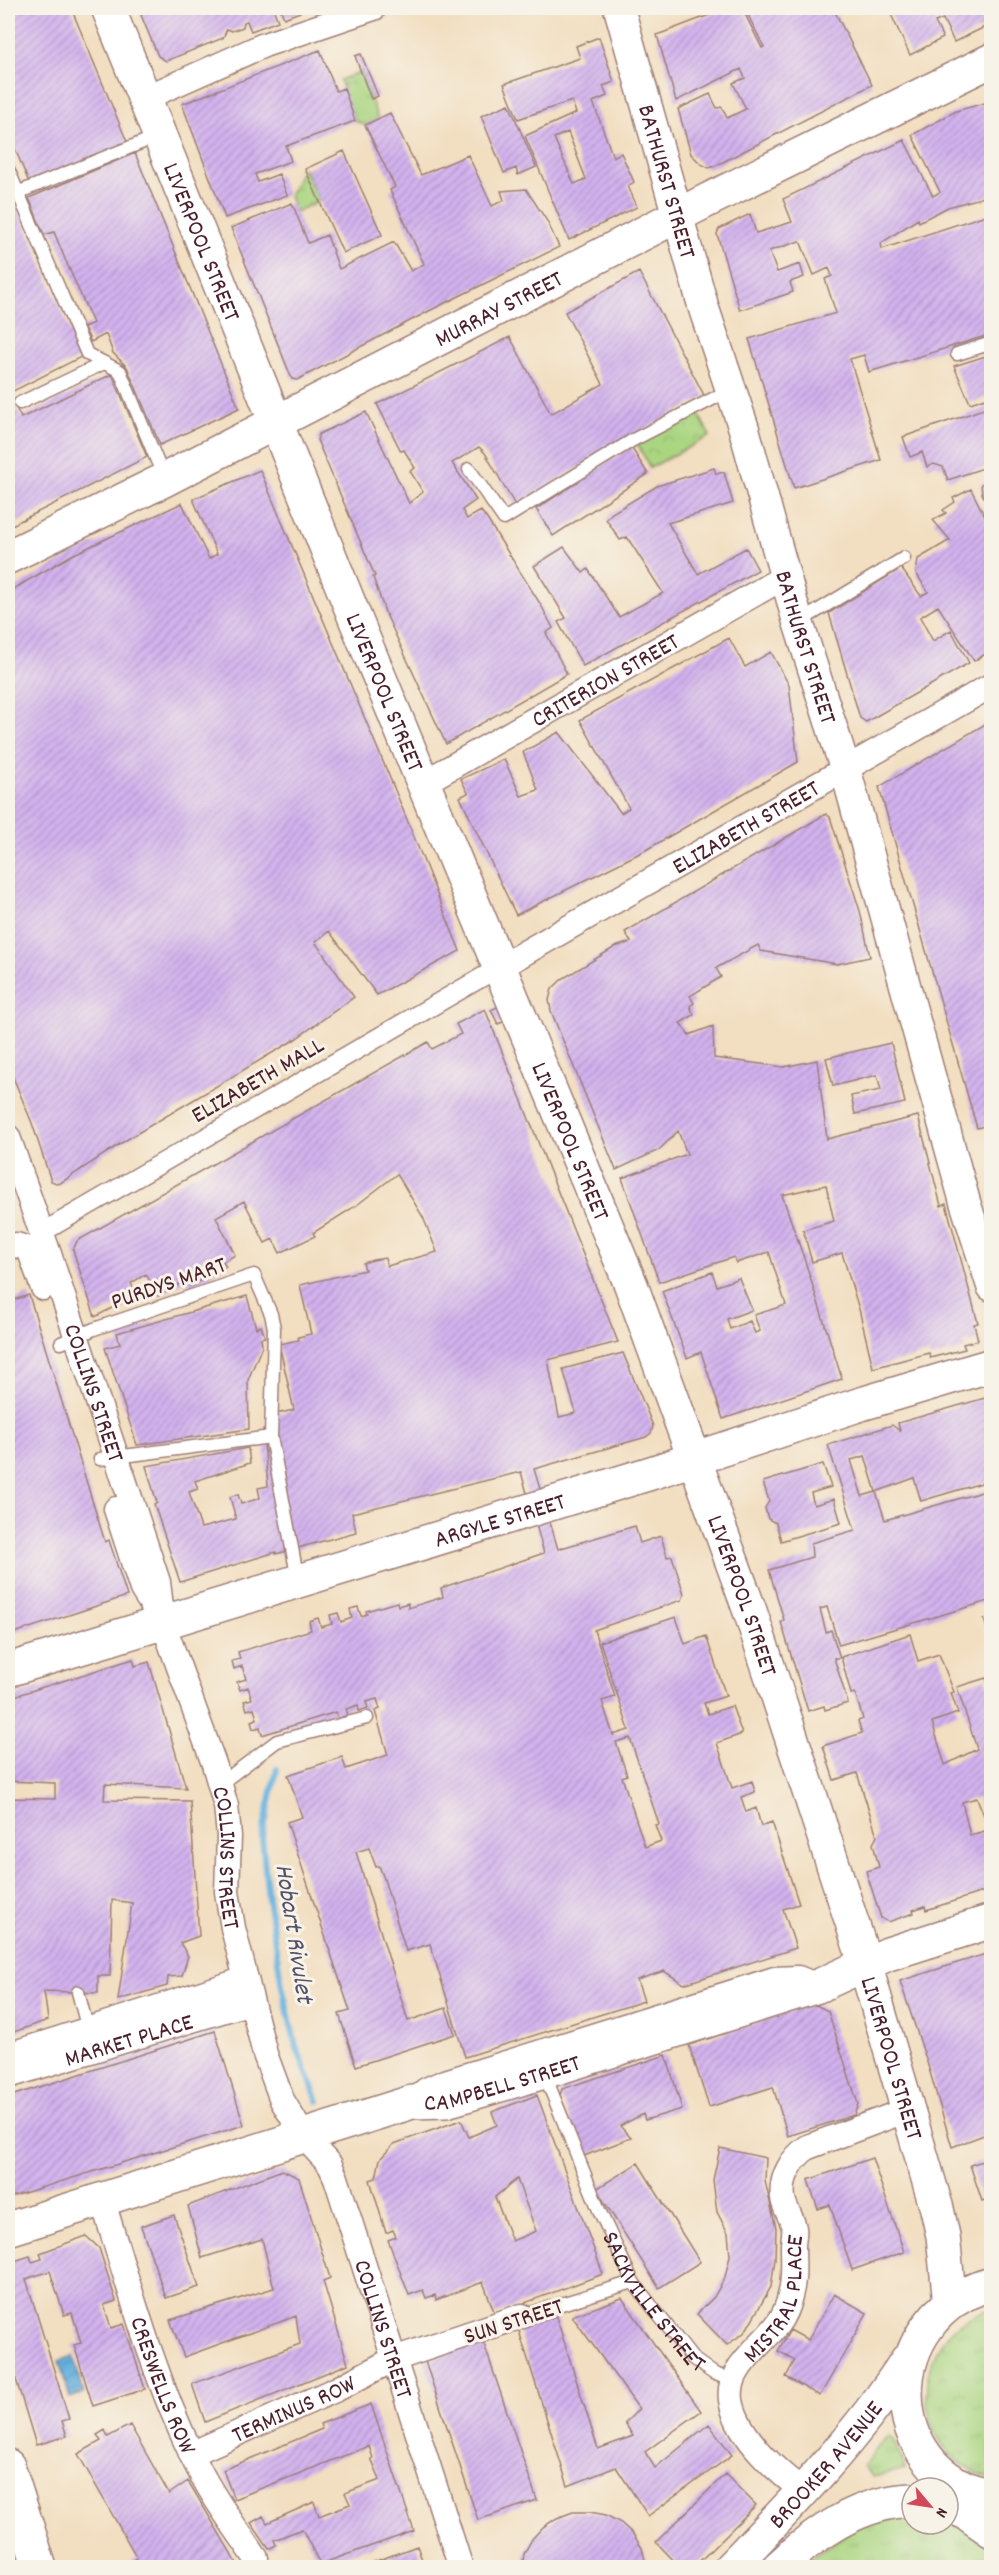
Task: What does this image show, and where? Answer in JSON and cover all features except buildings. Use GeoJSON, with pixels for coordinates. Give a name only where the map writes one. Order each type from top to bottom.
{"type":"FeatureCollection","features":[{"type":"Feature","properties":{"kind":"main road","name":"LIVERPOOL STREET"},"geometry":{"type":"LineString","coordinates":[[108,8],[357,623],[425,782],[498,968],[517,1004],[631,1284],[751,1614],[865,1965],[942,2231],[977,2289]]}},
{"type":"Feature","properties":{"kind":"main road","name":"MURRAY STREET"},"geometry":{"type":"LineString","coordinates":[[8,557],[164,480],[679,215],[992,60]]}},
{"type":"Feature","properties":{"kind":"main road","name":"ARGYLE STREET"},"geometry":{"type":"LineString","coordinates":[[8,1670],[696,1460],[861,1404],[992,1365]]}},
{"type":"Feature","properties":{"kind":"main road","name":"CAMPBELL STREET"},"geometry":{"type":"LineString","coordinates":[[8,2229],[412,2102],[446,2101],[819,1986],[888,1954],[992,1921]]}},
{"type":"Feature","properties":{"kind":"main road"},"geometry":{"type":"LineString","coordinates":[[977,2289],[927,2325],[912,2352],[907,2372],[906,2401],[919,2444],[937,2467],[948,2477],[967,2488],[989,2496]]}},
{"type":"Feature","properties":{"kind":"main road","name":"BROOKER AVENUE"},"geometry":{"type":"LineString","coordinates":[[730,2568],[805,2492],[861,2426],[912,2352]]}},
{"type":"Feature","properties":{"kind":"main road"},"geometry":{"type":"LineString","coordinates":[[8,2466],[40,2568]]}},
{"type":"Feature","properties":{"kind":"main road"},"geometry":{"type":"LineString","coordinates":[[960,2497],[989,2496]]}},
{"type":"Feature","properties":{"kind":"main road","name":"BROOKER AVENUE"},"geometry":{"type":"LineString","coordinates":[[778,2568],[807,2541],[831,2524],[871,2508],[900,2502]]}},
{"type":"Feature","properties":{"kind":"main road"},"geometry":{"type":"LineString","coordinates":[[960,2510],[992,2531]]}},
{"type":"Feature","properties":{"kind":"street"},"geometry":{"type":"LineString","coordinates":[[145,98],[342,13],[374,8]]}},
{"type":"Feature","properties":{"kind":"street","name":"BATHURST STREET"},"geometry":{"type":"LineString","coordinates":[[619,8],[704,309],[731,389],[798,622],[845,768],[965,1202],[992,1286]]}},
{"type":"Feature","properties":{"kind":"street","name":"CRITERION STREET"},"geometry":{"type":"LineString","coordinates":[[425,782],[786,576]]}},
{"type":"Feature","properties":{"kind":"street","name":"ELIZABETH STREET"},"geometry":{"type":"LineString","coordinates":[[498,968],[992,685]]}},
{"type":"Feature","properties":{"kind":"street","name":"ELIZABETH MALL"},"geometry":{"type":"LineString","coordinates":[[41,1233],[498,968]]}},
{"type":"Feature","properties":{"kind":"street","name":"COLLINS STREET"},"geometry":{"type":"LineString","coordinates":[[8,1137],[41,1233],[69,1340],[108,1458],[142,1588],[163,1623],[220,1784],[229,1824],[227,1892],[265,2054],[282,2100],[304,2137],[330,2166],[336,2178],[461,2568]]}},
{"type":"Feature","properties":{"kind":"street"},"geometry":{"type":"LineString","coordinates":[[12,1247],[41,1233]]}},
{"type":"Feature","properties":{"kind":"street"},"geometry":{"type":"LineString","coordinates":[[12,1247],[25,1246],[31,1253],[69,1340]]}},
{"type":"Feature","properties":{"kind":"street"},"geometry":{"type":"LineString","coordinates":[[412,2102],[426,2090],[442,2083],[775,1979],[798,1978],[819,1986]]}},
{"type":"Feature","properties":{"kind":"street","name":"MARKET PLACE"},"geometry":{"type":"LineString","coordinates":[[8,2055],[89,2040],[249,1991]]}},
{"type":"Feature","properties":{"kind":"street","name":"MARKET PLACE"},"geometry":{"type":"LineString","coordinates":[[8,2076],[89,2040]]}},
{"type":"Feature","properties":{"kind":"street","name":"MISTRAL PLACE"},"geometry":{"type":"LineString","coordinates":[[733,2381],[743,2360],[778,2324],[790,2298],[795,2269],[794,2229],[783,2198],[787,2170],[795,2157],[808,2147],[907,2110]]}},
{"type":"Feature","properties":{"kind":"street","name":"CRESWELLS ROW"},"geometry":{"type":"LineString","coordinates":[[102,2199],[136,2312],[191,2454],[216,2499],[256,2558]]}},
{"type":"Feature","properties":{"kind":"street","name":"SUN STREET"},"geometry":{"type":"LineString","coordinates":[[394,2359],[522,2316]]}},
{"type":"Feature","properties":{"kind":"street","name":"TERMINUS ROW"},"geometry":{"type":"LineString","coordinates":[[191,2454],[337,2389],[394,2359]]}},
{"type":"Feature","properties":{"kind":"street","name":"SACKVILLE STREET"},"geometry":{"type":"LineString","coordinates":[[733,2381],[731,2404],[739,2422],[760,2453],[777,2471],[805,2492]]}},
{"type":"Feature","properties":{"kind":"lane"},"geometry":{"type":"LineString","coordinates":[[17,193],[160,135]]}},
{"type":"Feature","properties":{"kind":"lane"},"geometry":{"type":"LineString","coordinates":[[8,169],[87,354],[120,371],[164,480]]}},
{"type":"Feature","properties":{"kind":"lane"},"geometry":{"type":"LineString","coordinates":[[957,354],[992,343]]}},
{"type":"Feature","properties":{"kind":"lane"},"geometry":{"type":"LineString","coordinates":[[20,403],[104,363]]}},
{"type":"Feature","properties":{"kind":"lane"},"geometry":{"type":"LineString","coordinates":[[470,469],[504,519],[633,440],[731,389]]}},
{"type":"Feature","properties":{"kind":"lane"},"geometry":{"type":"LineString","coordinates":[[798,622],[904,558]]}},
{"type":"Feature","properties":{"kind":"lane","name":"PURDYS MART"},"geometry":{"type":"LineString","coordinates":[[69,1340],[254,1275],[271,1314],[274,1328],[271,1437]]}},
{"type":"Feature","properties":{"kind":"lane"},"geometry":{"type":"LineString","coordinates":[[108,1458],[271,1437],[298,1581]]}},
{"type":"Feature","properties":{"kind":"lane"},"geometry":{"type":"LineString","coordinates":[[220,1784],[277,1741],[367,1718]]}},
{"type":"Feature","properties":{"kind":"lane"},"geometry":{"type":"LineString","coordinates":[[78,1992],[89,2040]]}},
{"type":"Feature","properties":{"kind":"lane","name":"SACKVILLE STREET"},"geometry":{"type":"LineString","coordinates":[[544,2072],[599,2210],[633,2282],[692,2358],[713,2373],[733,2381]]}},
{"type":"Feature","properties":{"kind":"lane","name":"SUN STREET"},"geometry":{"type":"LineString","coordinates":[[522,2316],[633,2282]]}},
{"type":"Feature","properties":{"kind":"green space"},"geometry":{"type":"Polygon","coordinates":[[[361,72],[378,119],[365,125],[355,121],[340,80],[361,72]]]}},
{"type":"Feature","properties":{"kind":"green space"},"geometry":{"type":"Polygon","coordinates":[[[303,168],[320,201],[295,212],[289,196],[303,168]]]}},
{"type":"Feature","properties":{"kind":"green space"},"geometry":{"type":"Polygon","coordinates":[[[697,411],[710,436],[650,468],[637,443],[697,411]]]}},
{"type":"Feature","properties":{"kind":"green space"},"geometry":{"type":"Polygon","coordinates":[[[991,2309],[991,2377],[986,2393],[991,2407],[991,2478],[963,2465],[943,2445],[931,2420],[926,2393],[931,2366],[943,2342],[963,2322],[991,2309]]]}},
{"type":"Feature","properties":{"kind":"green space"},"geometry":{"type":"Polygon","coordinates":[[[888,2435],[893,2439],[906,2469],[873,2477],[863,2466],[888,2435]]]}},
{"type":"Feature","properties":{"kind":"green space"},"geometry":{"type":"Polygon","coordinates":[[[896,2517],[900,2517],[900,2536],[960,2536],[960,2527],[991,2546],[991,2567],[797,2568],[854,2528],[896,2517]]]}},
{"type":"Feature","properties":{"kind":"water"},"geometry":{"type":"Polygon","coordinates":[[[73,2356],[84,2393],[70,2398],[59,2361],[73,2356]]]}},
{"type":"Feature","properties":{"kind":"waterway","name":"Hobart Rivulet"},"geometry":{"type":"LineString","coordinates":[[277,1769],[262,1837],[268,1899],[282,1986],[296,2046],[318,2101]]}}]}
